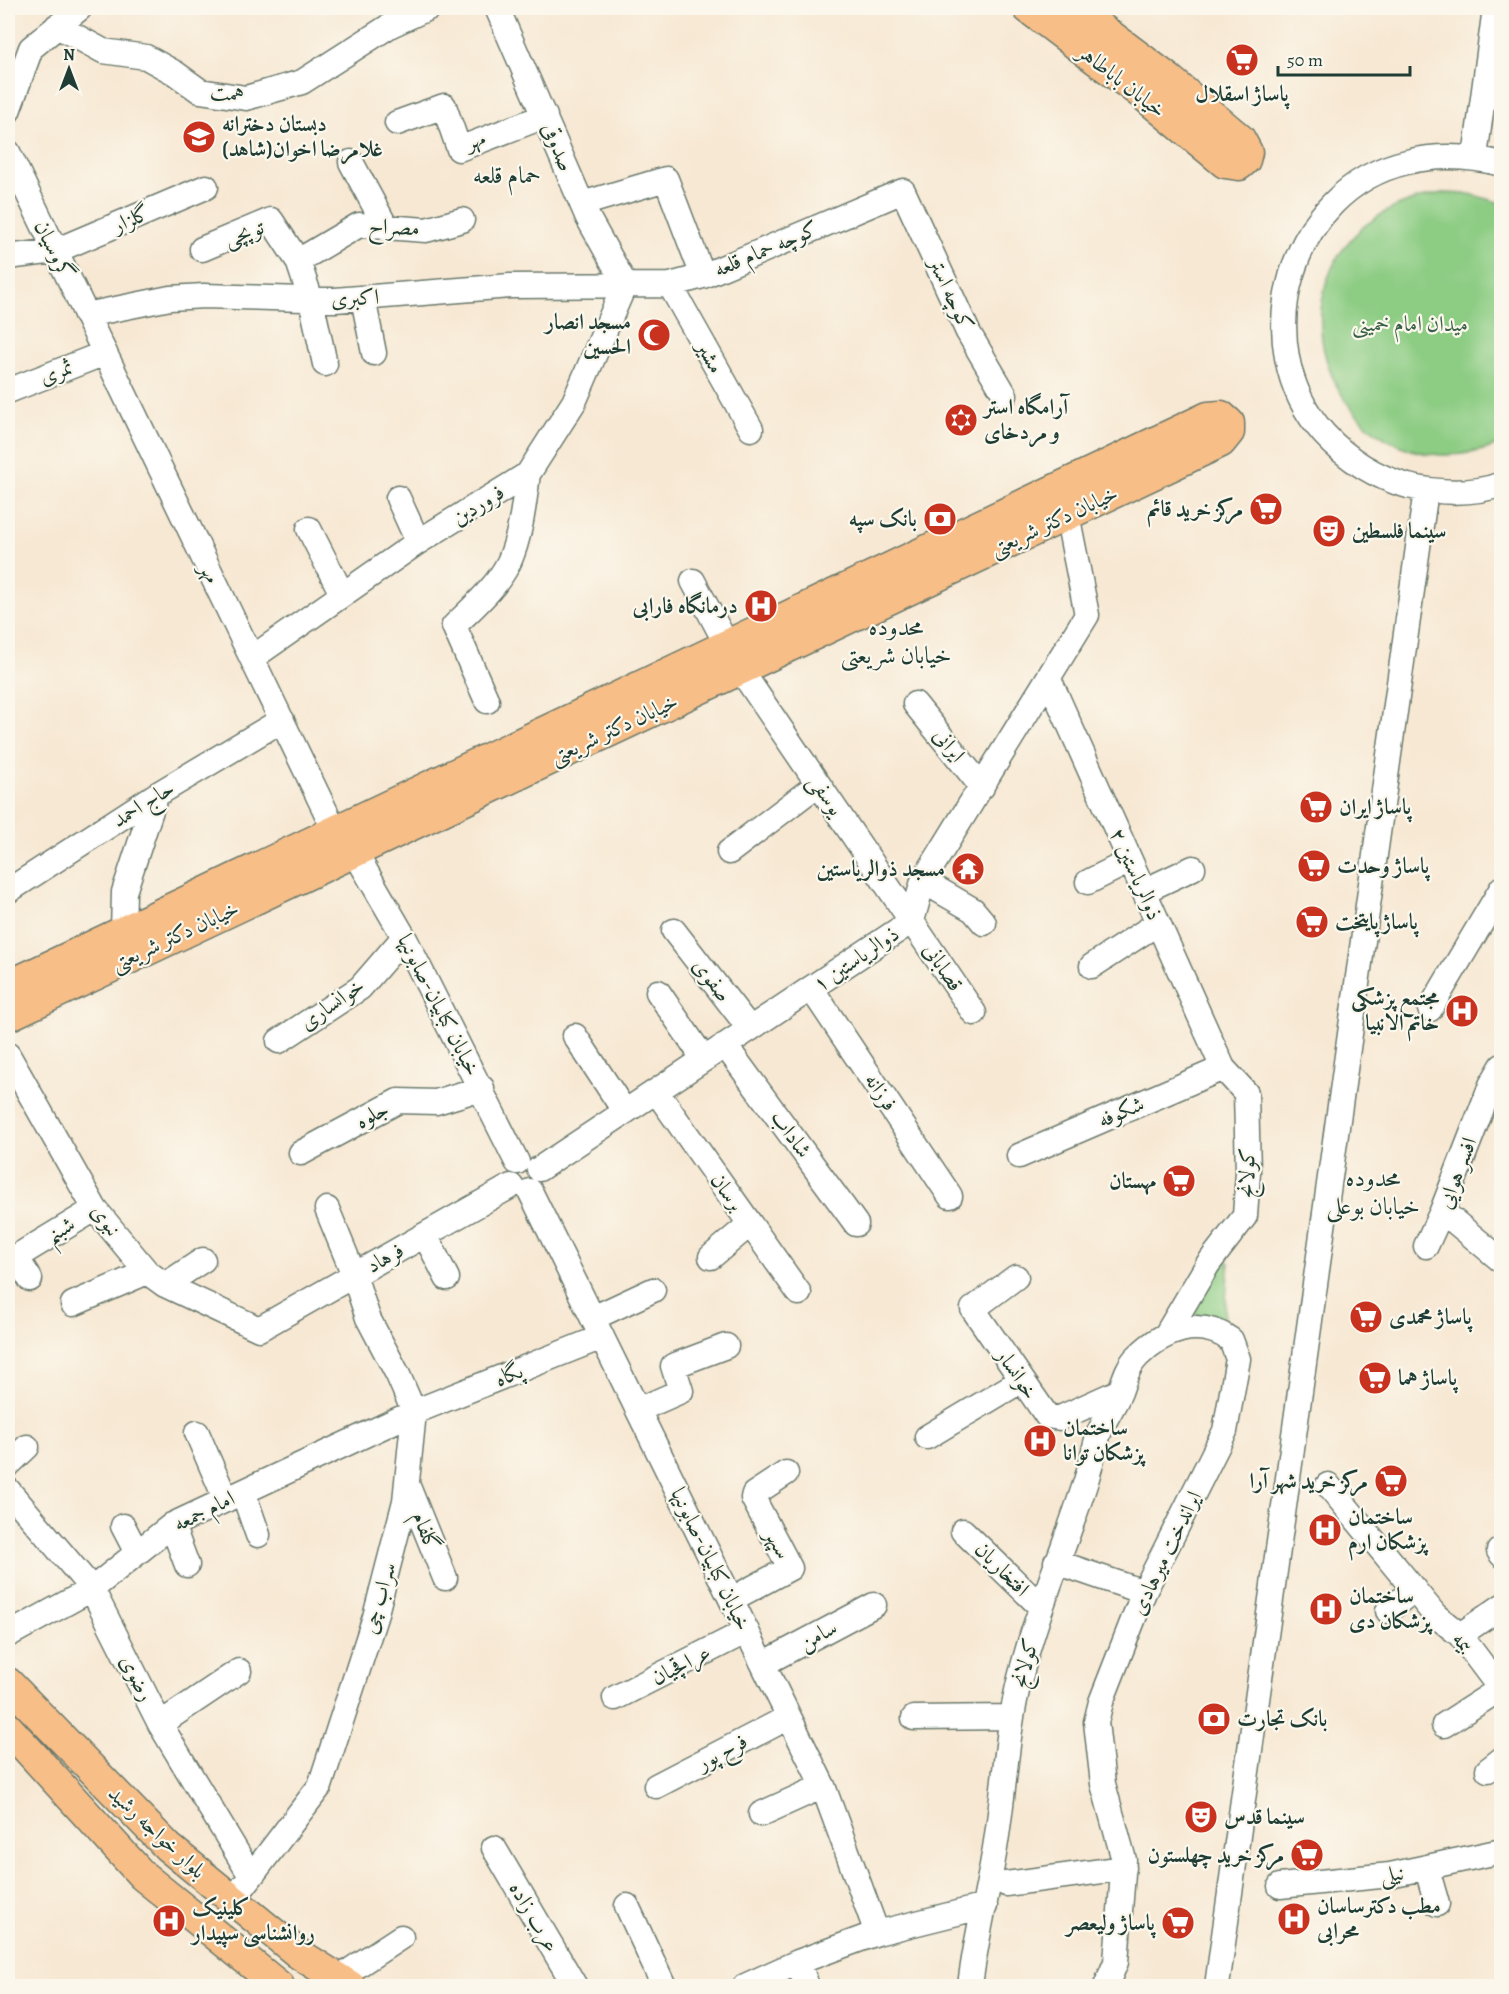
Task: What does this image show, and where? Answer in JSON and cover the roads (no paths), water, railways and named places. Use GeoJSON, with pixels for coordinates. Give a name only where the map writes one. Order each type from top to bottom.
{"type":"FeatureCollection","features":[{"type":"Feature","properties":{"kind":"main road","name":"خیابان باباطاهر"},"geometry":{"type":"LineString","coordinates":[[1028,8],[1142,94],[1224,145],[1170,80],[1074,8]]}},
{"type":"Feature","properties":{"kind":"main road","name":"خیابان دکتر شریعتی"},"geometry":{"type":"LineString","coordinates":[[8,1016],[345,841],[1022,520],[1215,429],[1067,514],[1022,520]]}},
{"type":"Feature","properties":{"kind":"main road","name":"خیابان دکتر شریعتی"},"geometry":{"type":"LineString","coordinates":[[8,986],[123,932],[345,841]]}},
{"type":"Feature","properties":{"kind":"main road","name":"بلوار خواجه رشید"},"geometry":{"type":"LineString","coordinates":[[8,1683],[168,1847],[299,1954],[343,1982]]}},
{"type":"Feature","properties":{"kind":"main road","name":"بلوار خواجه رشید"},"geometry":{"type":"LineString","coordinates":[[8,1728],[142,1875],[268,1984]]}},
{"type":"Feature","properties":{"kind":"street"},"geometry":{"type":"LineString","coordinates":[[8,111],[32,48],[80,8]]}},
{"type":"Feature","properties":{"kind":"street","name":"همت"},"geometry":{"type":"LineString","coordinates":[[57,26],[103,51],[146,57],[175,73],[200,91],[246,98],[302,82],[392,15],[428,8]]}},
{"type":"Feature","properties":{"kind":"street","name":"صدوقی"},"geometry":{"type":"LineString","coordinates":[[497,8],[582,204],[625,284]]}},
{"type":"Feature","properties":{"kind":"street"},"geometry":{"type":"LineString","coordinates":[[1475,158],[1495,8]]}},
{"type":"Feature","properties":{"kind":"street","name":"مهر"},"geometry":{"type":"LineString","coordinates":[[397,123],[444,106],[459,149],[545,116]]}},
{"type":"Feature","properties":{"kind":"street","name":"گروسیان"},"geometry":{"type":"LineString","coordinates":[[8,152],[86,315]]}},
{"type":"Feature","properties":{"kind":"street"},"geometry":{"type":"LineString","coordinates":[[1502,164],[1475,158],[1440,156],[1406,162],[1374,175],[1344,194],[1320,218],[1300,250],[1287,285],[1282,322],[1286,359],[1297,393],[1315,423],[1337,447],[1363,468],[1393,482],[1426,490],[1461,492],[1502,484]]}},
{"type":"Feature","properties":{"kind":"street"},"geometry":{"type":"LineString","coordinates":[[351,162],[387,229]]}},
{"type":"Feature","properties":{"kind":"street"},"geometry":{"type":"LineString","coordinates":[[582,204],[666,179],[703,276]]}},
{"type":"Feature","properties":{"kind":"street","name":"گلزار"},"geometry":{"type":"LineString","coordinates":[[8,257],[55,252],[206,187]]}},
{"type":"Feature","properties":{"kind":"street","name":"کوچه حمام قلعه"},"geometry":{"type":"LineString","coordinates":[[625,284],[670,285],[703,276],[903,190]]}},
{"type":"Feature","properties":{"kind":"street","name":"کوچه استر"},"geometry":{"type":"LineString","coordinates":[[903,190],[968,332],[1005,395]]}},
{"type":"Feature","properties":{"kind":"street","name":"توپچی"},"geometry":{"type":"LineString","coordinates":[[202,249],[271,220],[298,261],[311,300],[326,364]]}},
{"type":"Feature","properties":{"kind":"street","name":"مصراح"},"geometry":{"type":"LineString","coordinates":[[298,261],[358,225],[387,229],[426,230],[462,220]]}},
{"type":"Feature","properties":{"kind":"street","name":"اکبری"},"geometry":{"type":"LineString","coordinates":[[86,315],[170,298],[204,296],[311,300],[510,286],[625,284]]}},
{"type":"Feature","properties":{"kind":"street","name":"فروردین"},"geometry":{"type":"LineString","coordinates":[[252,658],[418,542],[528,474],[574,402],[625,284]]}},
{"type":"Feature","properties":{"kind":"street","name":"مشیر"},"geometry":{"type":"LineString","coordinates":[[670,285],[751,429]]}},
{"type":"Feature","properties":{"kind":"street"},"geometry":{"type":"LineString","coordinates":[[363,298],[374,353]]}},
{"type":"Feature","properties":{"kind":"street","name":"مهر"},"geometry":{"type":"LineString","coordinates":[[86,315],[282,720],[345,841]]}},
{"type":"Feature","properties":{"kind":"street","name":"ثمری"},"geometry":{"type":"LineString","coordinates":[[8,391],[105,353]]}},
{"type":"Feature","properties":{"kind":"street"},"geometry":{"type":"LineString","coordinates":[[487,701],[453,626],[487,594],[509,562],[519,529],[528,474]]}},
{"type":"Feature","properties":{"kind":"street"},"geometry":{"type":"LineString","coordinates":[[1217,1986],[1426,490]]}},
{"type":"Feature","properties":{"kind":"street"},"geometry":{"type":"LineString","coordinates":[[398,498],[418,542]]}},
{"type":"Feature","properties":{"kind":"street","name":"ذوالریاستین ۱"},"geometry":{"type":"LineString","coordinates":[[528,1165],[625,1112],[912,921],[923,881],[1087,615],[1067,514]]}},
{"type":"Feature","properties":{"kind":"street"},"geometry":{"type":"LineString","coordinates":[[309,529],[342,594]]}},
{"type":"Feature","properties":{"kind":"street","name":"یوسفی"},"geometry":{"type":"LineString","coordinates":[[693,581],[733,657],[912,921]]}},
{"type":"Feature","properties":{"kind":"street","name":"ذوالریاستین ۲"},"geometry":{"type":"LineString","coordinates":[[1049,679],[1222,1068]]}},
{"type":"Feature","properties":{"kind":"street","name":"ایرانی"},"geometry":{"type":"LineString","coordinates":[[915,704],[982,787]]}},
{"type":"Feature","properties":{"kind":"street","name":"حاج احمد"},"geometry":{"type":"LineString","coordinates":[[8,891],[156,795],[282,720]]}},
{"type":"Feature","properties":{"kind":"street"},"geometry":{"type":"LineString","coordinates":[[729,852],[818,784]]}},
{"type":"Feature","properties":{"kind":"street"},"geometry":{"type":"LineString","coordinates":[[123,932],[124,892],[156,795]]}},
{"type":"Feature","properties":{"kind":"street","name":"خیابان کبابیان-صابونیها"},"geometry":{"type":"LineString","coordinates":[[345,841],[404,937],[482,1089],[528,1165]]}},
{"type":"Feature","properties":{"kind":"street"},"geometry":{"type":"LineString","coordinates":[[1088,882],[1130,861]]}},
{"type":"Feature","properties":{"kind":"street"},"geometry":{"type":"LineString","coordinates":[[1144,891],[1193,868]]}},
{"type":"Feature","properties":{"kind":"street"},"geometry":{"type":"LineString","coordinates":[[923,881],[973,910],[984,923]]}},
{"type":"Feature","properties":{"kind":"street"},"geometry":{"type":"LineString","coordinates":[[1430,1009],[1502,888]]}},
{"type":"Feature","properties":{"kind":"street","name":"قصابانی"},"geometry":{"type":"LineString","coordinates":[[912,921],[974,1013]]}},
{"type":"Feature","properties":{"kind":"street"},"geometry":{"type":"LineString","coordinates":[[1092,966],[1158,923]]}},
{"type":"Feature","properties":{"kind":"street","name":"صفوی"},"geometry":{"type":"LineString","coordinates":[[674,931],[750,1029]]}},
{"type":"Feature","properties":{"kind":"street","name":"خوانساری"},"geometry":{"type":"LineString","coordinates":[[279,1041],[360,988],[404,937]]}},
{"type":"Feature","properties":{"kind":"street","name":"فرزانه"},"geometry":{"type":"LineString","coordinates":[[811,988],[950,1196]]}},
{"type":"Feature","properties":{"kind":"street"},"geometry":{"type":"LineString","coordinates":[[658,992],[704,1059]]}},
{"type":"Feature","properties":{"kind":"street"},"geometry":{"type":"LineString","coordinates":[[575,1036],[625,1112]]}},
{"type":"Feature","properties":{"kind":"street","name":"شاداب"},"geometry":{"type":"LineString","coordinates":[[725,1045],[856,1224]]}},
{"type":"Feature","properties":{"kind":"street","name":"نبوی"},"geometry":{"type":"LineString","coordinates":[[8,1055],[94,1209],[156,1279],[259,1329]]}},
{"type":"Feature","properties":{"kind":"street","name":"افسر هوایی"},"geometry":{"type":"LineString","coordinates":[[1426,1246],[1442,1212],[1491,1085],[1502,1066]]}},
{"type":"Feature","properties":{"kind":"street","name":"شکوفه"},"geometry":{"type":"LineString","coordinates":[[1019,1156],[1222,1068]]}},
{"type":"Feature","properties":{"kind":"street","name":"کولانج"},"geometry":{"type":"LineString","coordinates":[[1166,1335],[1208,1264],[1245,1216],[1248,1162],[1246,1093],[1222,1068]]}},
{"type":"Feature","properties":{"kind":"street","name":"جلوه"},"geometry":{"type":"LineString","coordinates":[[301,1153],[398,1101],[436,1102],[482,1089]]}},
{"type":"Feature","properties":{"kind":"street","name":"برسان"},"geometry":{"type":"LineString","coordinates":[[656,1091],[798,1293]]}},
{"type":"Feature","properties":{"kind":"street"},"geometry":{"type":"LineString","coordinates":[[521,1189],[540,1180],[528,1165]]}},
{"type":"Feature","properties":{"kind":"street","name":"خیابان کبابیان-صابونیها"},"geometry":{"type":"LineString","coordinates":[[521,1189],[597,1327],[823,1785],[877,1933]]}},
{"type":"Feature","properties":{"kind":"street","name":"فرهاد"},"geometry":{"type":"LineString","coordinates":[[259,1329],[424,1235],[521,1189]]}},
{"type":"Feature","properties":{"kind":"street","name":"شبنم"},"geometry":{"type":"LineString","coordinates":[[30,1280],[16,1257],[94,1209]]}},
{"type":"Feature","properties":{"kind":"street"},"geometry":{"type":"LineString","coordinates":[[327,1209],[354,1275],[368,1317],[414,1412]]}},
{"type":"Feature","properties":{"kind":"street"},"geometry":{"type":"LineString","coordinates":[[1442,1212],[1502,1261]]}},
{"type":"Feature","properties":{"kind":"street"},"geometry":{"type":"LineString","coordinates":[[711,1257],[750,1224]]}},
{"type":"Feature","properties":{"kind":"street"},"geometry":{"type":"LineString","coordinates":[[424,1235],[447,1278]]}},
{"type":"Feature","properties":{"kind":"street"},"geometry":{"type":"LineString","coordinates":[[73,1304],[156,1279],[203,1260]]}},
{"type":"Feature","properties":{"kind":"street","name":"خوانسار"},"geometry":{"type":"LineString","coordinates":[[1016,1277],[973,1309],[1040,1407],[1053,1419],[1120,1391]]}},
{"type":"Feature","properties":{"kind":"street","name":"پگاه"},"geometry":{"type":"LineString","coordinates":[[414,1412],[597,1327],[653,1290]]}},
{"type":"Feature","properties":{"kind":"street","name":"ایراندخت میرهادی"},"geometry":{"type":"LineString","coordinates":[[1124,1868],[1103,1784],[1096,1722],[1101,1702],[1144,1592],[1225,1431],[1238,1359],[1231,1340],[1204,1328],[1182,1329],[1166,1335],[1138,1356]]}},
{"type":"Feature","properties":{"kind":"street"},"geometry":{"type":"LineString","coordinates":[[638,1410],[681,1391],[673,1366],[726,1346]]}},
{"type":"Feature","properties":{"kind":"street","name":"کولانج"},"geometry":{"type":"LineString","coordinates":[[970,1986],[993,1892],[1011,1717],[1041,1607],[1081,1498],[1100,1432],[1124,1379],[1138,1356]]}},
{"type":"Feature","properties":{"kind":"street"},"geometry":{"type":"LineString","coordinates":[[927,1437],[1022,1380]]}},
{"type":"Feature","properties":{"kind":"street","name":"سراب چی"},"geometry":{"type":"LineString","coordinates":[[233,1900],[320,1786],[375,1617],[405,1501],[414,1412]]}},
{"type":"Feature","properties":{"kind":"street","name":"امام جمعه"},"geometry":{"type":"LineString","coordinates":[[8,1635],[92,1589],[136,1551],[172,1525],[414,1412]]}},
{"type":"Feature","properties":{"kind":"street"},"geometry":{"type":"LineString","coordinates":[[197,1433],[258,1535]]}},
{"type":"Feature","properties":{"kind":"street"},"geometry":{"type":"LineString","coordinates":[[8,1465],[27,1447]]}},
{"type":"Feature","properties":{"kind":"street","name":"سپهر"},"geometry":{"type":"LineString","coordinates":[[732,1599],[790,1568],[753,1498],[754,1494],[786,1473]]}},
{"type":"Feature","properties":{"kind":"street","name":"گلفام"},"geometry":{"type":"LineString","coordinates":[[407,1484],[445,1578]]}},
{"type":"Feature","properties":{"kind":"street","name":"بیمه"},"geometry":{"type":"LineString","coordinates":[[1328,1485],[1435,1615],[1460,1635],[1499,1681]]}},
{"type":"Feature","properties":{"kind":"street","name":"رضوی"},"geometry":{"type":"LineString","coordinates":[[8,1490],[92,1589],[160,1724],[251,1876]]}},
{"type":"Feature","properties":{"kind":"street"},"geometry":{"type":"LineString","coordinates":[[172,1525],[187,1565]]}},
{"type":"Feature","properties":{"kind":"street"},"geometry":{"type":"LineString","coordinates":[[123,1526],[136,1551]]}},
{"type":"Feature","properties":{"kind":"street","name":"افتخاریان"},"geometry":{"type":"LineString","coordinates":[[963,1531],[1041,1607]]}},
{"type":"Feature","properties":{"kind":"street"},"geometry":{"type":"LineString","coordinates":[[1502,1549],[1502,1555]]}},
{"type":"Feature","properties":{"kind":"street"},"geometry":{"type":"LineString","coordinates":[[1056,1562],[1144,1592]]}},
{"type":"Feature","properties":{"kind":"street"},"geometry":{"type":"LineString","coordinates":[[1388,1611],[1414,1589]]}},
{"type":"Feature","properties":{"kind":"street","name":"سامن"},"geometry":{"type":"LineString","coordinates":[[763,1664],[874,1605]]}},
{"type":"Feature","properties":{"kind":"street"},"geometry":{"type":"LineString","coordinates":[[1460,1635],[1502,1606]]}},
{"type":"Feature","properties":{"kind":"street","name":"عراقچیان"},"geometry":{"type":"LineString","coordinates":[[615,1698],[747,1631]]}},
{"type":"Feature","properties":{"kind":"street"},"geometry":{"type":"LineString","coordinates":[[160,1724],[239,1671]]}},
{"type":"Feature","properties":{"kind":"street"},"geometry":{"type":"LineString","coordinates":[[1444,1725],[1499,1681]]}},
{"type":"Feature","properties":{"kind":"street","name":"فرح پور"},"geometry":{"type":"LineString","coordinates":[[656,1786],[789,1717]]}},
{"type":"Feature","properties":{"kind":"street"},"geometry":{"type":"LineString","coordinates":[[915,1718],[1011,1717]]}},
{"type":"Feature","properties":{"kind":"street"},"geometry":{"type":"LineString","coordinates":[[761,1814],[823,1785]]}},
{"type":"Feature","properties":{"kind":"street","name":"عرب زاده"},"geometry":{"type":"LineString","coordinates":[[494,1848],[575,1986]]}},
{"type":"Feature","properties":{"kind":"street","name":"نیلی"},"geometry":{"type":"LineString","coordinates":[[1281,1886],[1427,1869],[1502,1851]]}},
{"type":"Feature","properties":{"kind":"street"},"geometry":{"type":"LineString","coordinates":[[745,1986],[798,1962],[993,1892],[1124,1868],[1116,1962],[1106,1986]]}},
{"type":"Feature","properties":{"kind":"street"},"geometry":{"type":"LineString","coordinates":[[1427,1869],[1437,1904]]}},
{"type":"Feature","properties":{"kind":"street"},"geometry":{"type":"LineString","coordinates":[[627,1906],[664,1986]]}},
{"type":"Feature","properties":{"kind":"street"},"geometry":{"type":"LineString","coordinates":[[343,1982],[401,1937]]}},
{"type":"Feature","properties":{"kind":"street"},"geometry":{"type":"LineString","coordinates":[[798,1962],[807,1986]]}},
{"type":"Feature","properties":{"kind":"place","name":"پاساژ اسقلال"},"geometry":{"type":"Point","coordinates":[1242,60]}},
{"type":"Feature","properties":{"kind":"place","name":"دبستان دخترانه غلامرضا اخوان(شاهد)"},"geometry":{"type":"Point","coordinates":[199,137]}},
{"type":"Feature","properties":{"kind":"place","name":"مسجد انصار الحسین"},"geometry":{"type":"Point","coordinates":[654,335]}},
{"type":"Feature","properties":{"kind":"place","name":"آرامگاه استر و مردخای"},"geometry":{"type":"Point","coordinates":[961,420]}},
{"type":"Feature","properties":{"kind":"place","name":"مرکز خرید قائم"},"geometry":{"type":"Point","coordinates":[1266,509]}},
{"type":"Feature","properties":{"kind":"place","name":"بانک سپه"},"geometry":{"type":"Point","coordinates":[940,519]}},
{"type":"Feature","properties":{"kind":"place","name":"سینما فلسطین"},"geometry":{"type":"Point","coordinates":[1329,531]}},
{"type":"Feature","properties":{"kind":"place","name":"درمانگاه فارابی"},"geometry":{"type":"Point","coordinates":[761,606]}},
{"type":"Feature","properties":{"kind":"place","name":"پاساژ ایران"},"geometry":{"type":"Point","coordinates":[1316,807]}},
{"type":"Feature","properties":{"kind":"place","name":"پاساژ وحدت"},"geometry":{"type":"Point","coordinates":[1314,866]}},
{"type":"Feature","properties":{"kind":"place","name":"مسجد ذوالریاستین"},"geometry":{"type":"Point","coordinates":[968,869]}},
{"type":"Feature","properties":{"kind":"place","name":"پاساژ پایتخت"},"geometry":{"type":"Point","coordinates":[1312,922]}},
{"type":"Feature","properties":{"kind":"place","name":"مجتمع پزشکی خاتم الانبیا"},"geometry":{"type":"Point","coordinates":[1462,1011]}},
{"type":"Feature","properties":{"kind":"place","name":"مهستان"},"geometry":{"type":"Point","coordinates":[1179,1181]}},
{"type":"Feature","properties":{"kind":"place","name":"پاساژ محمدی"},"geometry":{"type":"Point","coordinates":[1366,1317]}},
{"type":"Feature","properties":{"kind":"place","name":"پاساژ هما"},"geometry":{"type":"Point","coordinates":[1375,1378]}},
{"type":"Feature","properties":{"kind":"place","name":"ساختمان پزشکان توانا"},"geometry":{"type":"Point","coordinates":[1040,1441]}},
{"type":"Feature","properties":{"kind":"place","name":"مرکز خرید شهر آرا"},"geometry":{"type":"Point","coordinates":[1391,1481]}},
{"type":"Feature","properties":{"kind":"place","name":"ساختمان پزشکان ارم"},"geometry":{"type":"Point","coordinates":[1325,1530]}},
{"type":"Feature","properties":{"kind":"place","name":"ساختمان پزشکان دی"},"geometry":{"type":"Point","coordinates":[1326,1609]}},
{"type":"Feature","properties":{"kind":"place","name":"بانک تجارت"},"geometry":{"type":"Point","coordinates":[1214,1719]}},
{"type":"Feature","properties":{"kind":"place","name":"سینما قدس"},"geometry":{"type":"Point","coordinates":[1201,1817]}},
{"type":"Feature","properties":{"kind":"place","name":"مرکز خرید چهلستون"},"geometry":{"type":"Point","coordinates":[1307,1855]}},
{"type":"Feature","properties":{"kind":"place","name":"مطب دکترساسان محرابی"},"geometry":{"type":"Point","coordinates":[1294,1919]}},
{"type":"Feature","properties":{"kind":"place","name":"کلینیک روانشناسی سپیدار"},"geometry":{"type":"Point","coordinates":[169,1921]}},
{"type":"Feature","properties":{"kind":"place","name":"پاساژ ولیعصر"},"geometry":{"type":"Point","coordinates":[1178,1923]}},
{"type":"Feature","properties":{"kind":"district","name":"حمام قلعه"},"geometry":{"type":"Point","coordinates":[507,175]}},
{"type":"Feature","properties":{"kind":"district","name":"محدوده خیابان شریعتی"},"geometry":{"type":"Point","coordinates":[896,641]}},
{"type":"Feature","properties":{"kind":"district","name":"محدوده خیابان بوعلی"},"geometry":{"type":"Point","coordinates":[1373,1192]}},
{"type":"Feature","properties":{"kind":"park label","name":"میدان امام خمینی"},"geometry":{"type":"Point","coordinates":[1410,324]}}]}
